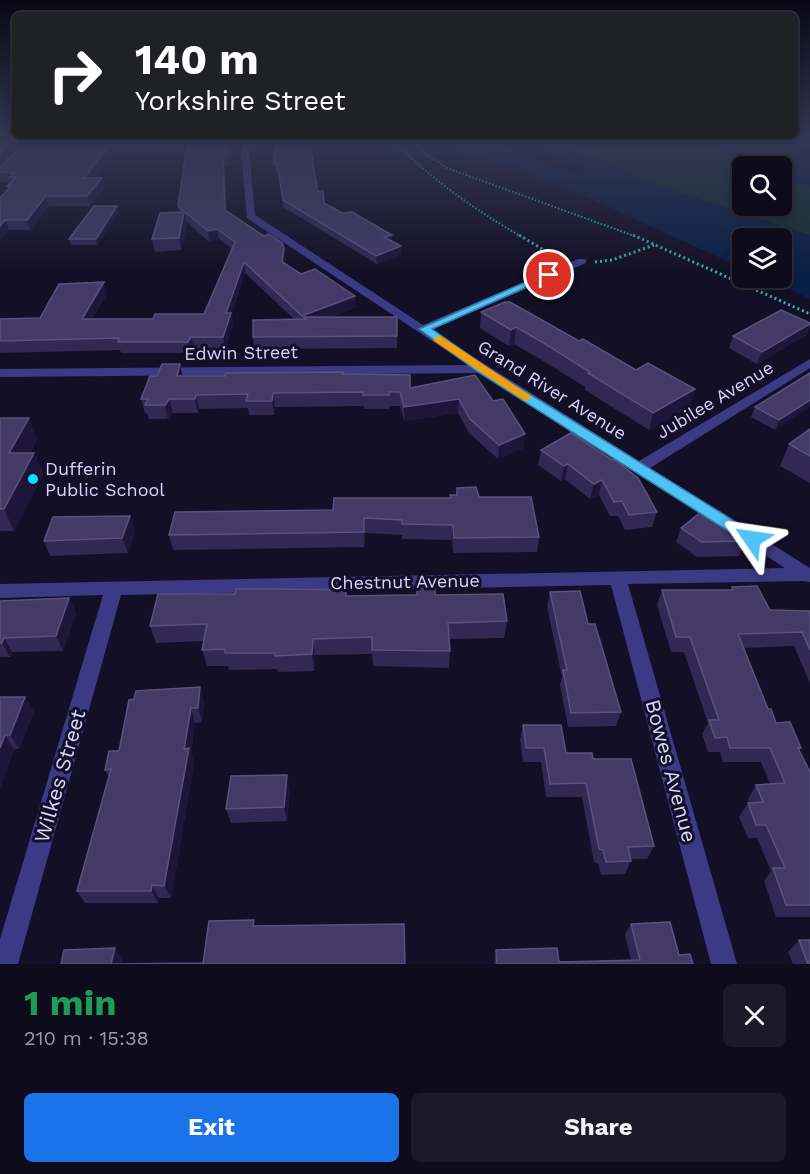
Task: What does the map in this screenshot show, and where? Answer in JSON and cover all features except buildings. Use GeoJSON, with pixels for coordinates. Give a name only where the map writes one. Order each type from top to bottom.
{"type":"FeatureCollection","features":[{"type":"Feature","properties":{"kind":"street","name":"Grand River Avenue"},"geometry":{"type":"LineString","coordinates":[[248,184],[250,216],[482,369],[810,575]]}},
{"type":"Feature","properties":{"kind":"street"},"geometry":{"type":"LineString","coordinates":[[424,329],[582,261]]}},
{"type":"Feature","properties":{"kind":"street","name":"Jubilee Avenue"},"geometry":{"type":"LineString","coordinates":[[639,468],[810,363]]}},
{"type":"Feature","properties":{"kind":"street","name":"Edwin Street"},"geometry":{"type":"LineString","coordinates":[[0,373],[482,369]]}},
{"type":"Feature","properties":{"kind":"street","name":"Chestnut Avenue"},"geometry":{"type":"LineString","coordinates":[[0,591],[810,575]]}},
{"type":"Feature","properties":{"kind":"street","name":"Bowes Avenue"},"geometry":{"type":"LineString","coordinates":[[618,578],[724,964]]}},
{"type":"Feature","properties":{"kind":"street","name":"Wilkes Street"},"geometry":{"type":"LineString","coordinates":[[5,964],[114,588]]}},
{"type":"Feature","properties":{"kind":"path"},"geometry":{"type":"LineString","coordinates":[[443,184],[465,201],[552,255]]}},
{"type":"Feature","properties":{"kind":"path"},"geometry":{"type":"LineString","coordinates":[[493,184],[601,222],[753,291],[810,314]]}},
{"type":"Feature","properties":{"kind":"path"},"geometry":{"type":"LineString","coordinates":[[582,261],[612,260],[654,245]]}},
{"type":"Feature","properties":{"kind":"green space"},"geometry":{"type":"Polygon","coordinates":[[[652,184],[652,184],[732,184],[732,210],[652,184]]]}},
{"type":"Feature","properties":{"kind":"green space"},"geometry":{"type":"Polygon","coordinates":[[[792,184],[810,187],[810,235],[751,216],[792,216],[792,184]]]}},
{"type":"Feature","properties":{"kind":"water"},"geometry":{"type":"Polygon","coordinates":[[[554,184],[652,184],[732,210],[732,216],[751,216],[788,228],[732,228],[732,263],[554,184]]]}},
{"type":"Feature","properties":{"kind":"water"},"geometry":{"type":"Polygon","coordinates":[[[792,229],[810,235],[810,299],[786,288],[792,288],[792,229]]]}},
{"type":"Feature","properties":{"kind":"slow traffic"},"geometry":{"type":"LineString","coordinates":[[438,339],[526,397]]}},
{"type":"Feature","properties":{"kind":"place","name":"Dufferin Public School"},"geometry":{"type":"Point","coordinates":[33,479]}},
{"type":"Feature","properties":{"kind":"route"},"geometry":{"type":"LineString","coordinates":[[549,275],[424,329],[482,369],[752,539]]}}]}
